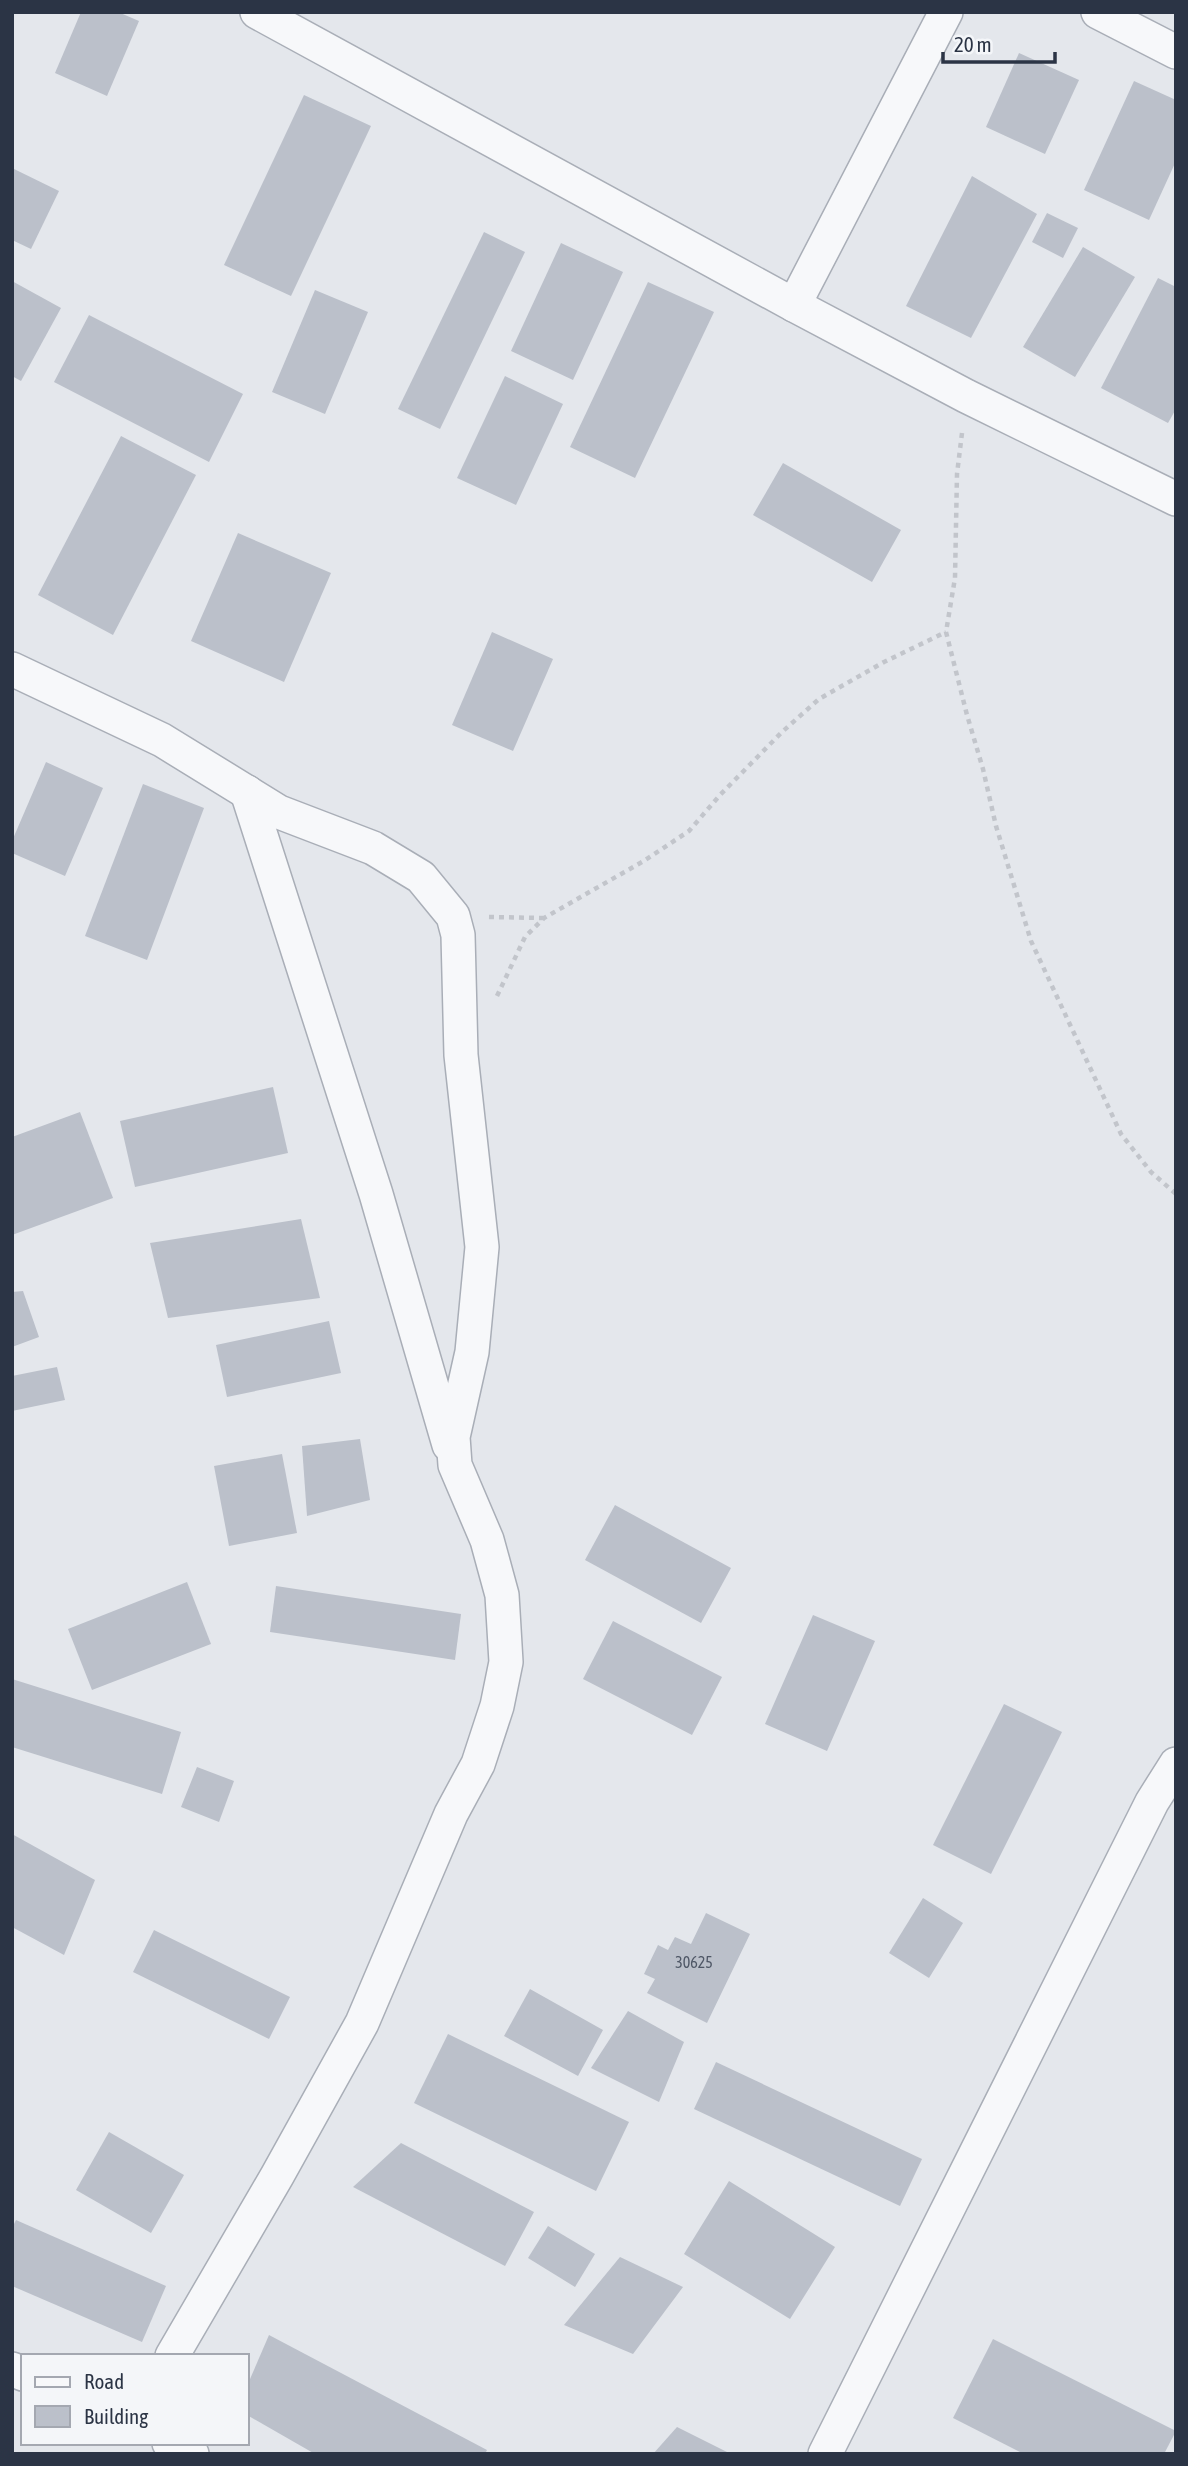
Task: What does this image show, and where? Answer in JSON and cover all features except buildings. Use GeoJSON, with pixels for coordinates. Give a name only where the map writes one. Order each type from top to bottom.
{"type":"FeatureCollection","features":[{"type":"Feature","properties":{"kind":"street"},"geometry":{"type":"LineString","coordinates":[[257,12],[794,305],[967,396],[1176,499]]}},
{"type":"Feature","properties":{"kind":"street"},"geometry":{"type":"LineString","coordinates":[[794,305],[946,12]]}},
{"type":"Feature","properties":{"kind":"street"},"geometry":{"type":"LineString","coordinates":[[1098,12],[1176,52]]}},
{"type":"Feature","properties":{"kind":"street"},"geometry":{"type":"LineString","coordinates":[[12,669],[162,740],[279,812],[373,848],[421,877],[453,916],[458,935],[460,1055],[482,1247],[472,1352],[453,1437],[455,1465]]}},
{"type":"Feature","properties":{"kind":"street"},"geometry":{"type":"LineString","coordinates":[[173,2354],[362,2023],[451,1814],[478,1764],[498,1706],[506,1662],[502,1595],[488,1539],[455,1465],[376,1194],[247,792]]}},
{"type":"Feature","properties":{"kind":"street"},"geometry":{"type":"LineString","coordinates":[[825,2454],[1146,1814],[1176,1764]]}},
{"type":"Feature","properties":{"kind":"street"},"geometry":{"type":"LineString","coordinates":[[173,2445],[192,2454]]}},
{"type":"Feature","properties":{"kind":"path"},"geometry":{"type":"LineString","coordinates":[[967,396],[957,474],[955,578],[946,632],[996,826],[1031,941],[1121,1134],[1152,1172],[1176,1194]]}},
{"type":"Feature","properties":{"kind":"path"},"geometry":{"type":"LineString","coordinates":[[494,1002],[525,937],[544,918],[642,862],[689,831],[720,795],[819,698],[946,632]]}},
{"type":"Feature","properties":{"kind":"path"},"geometry":{"type":"LineString","coordinates":[[453,916],[544,918]]}}]}
